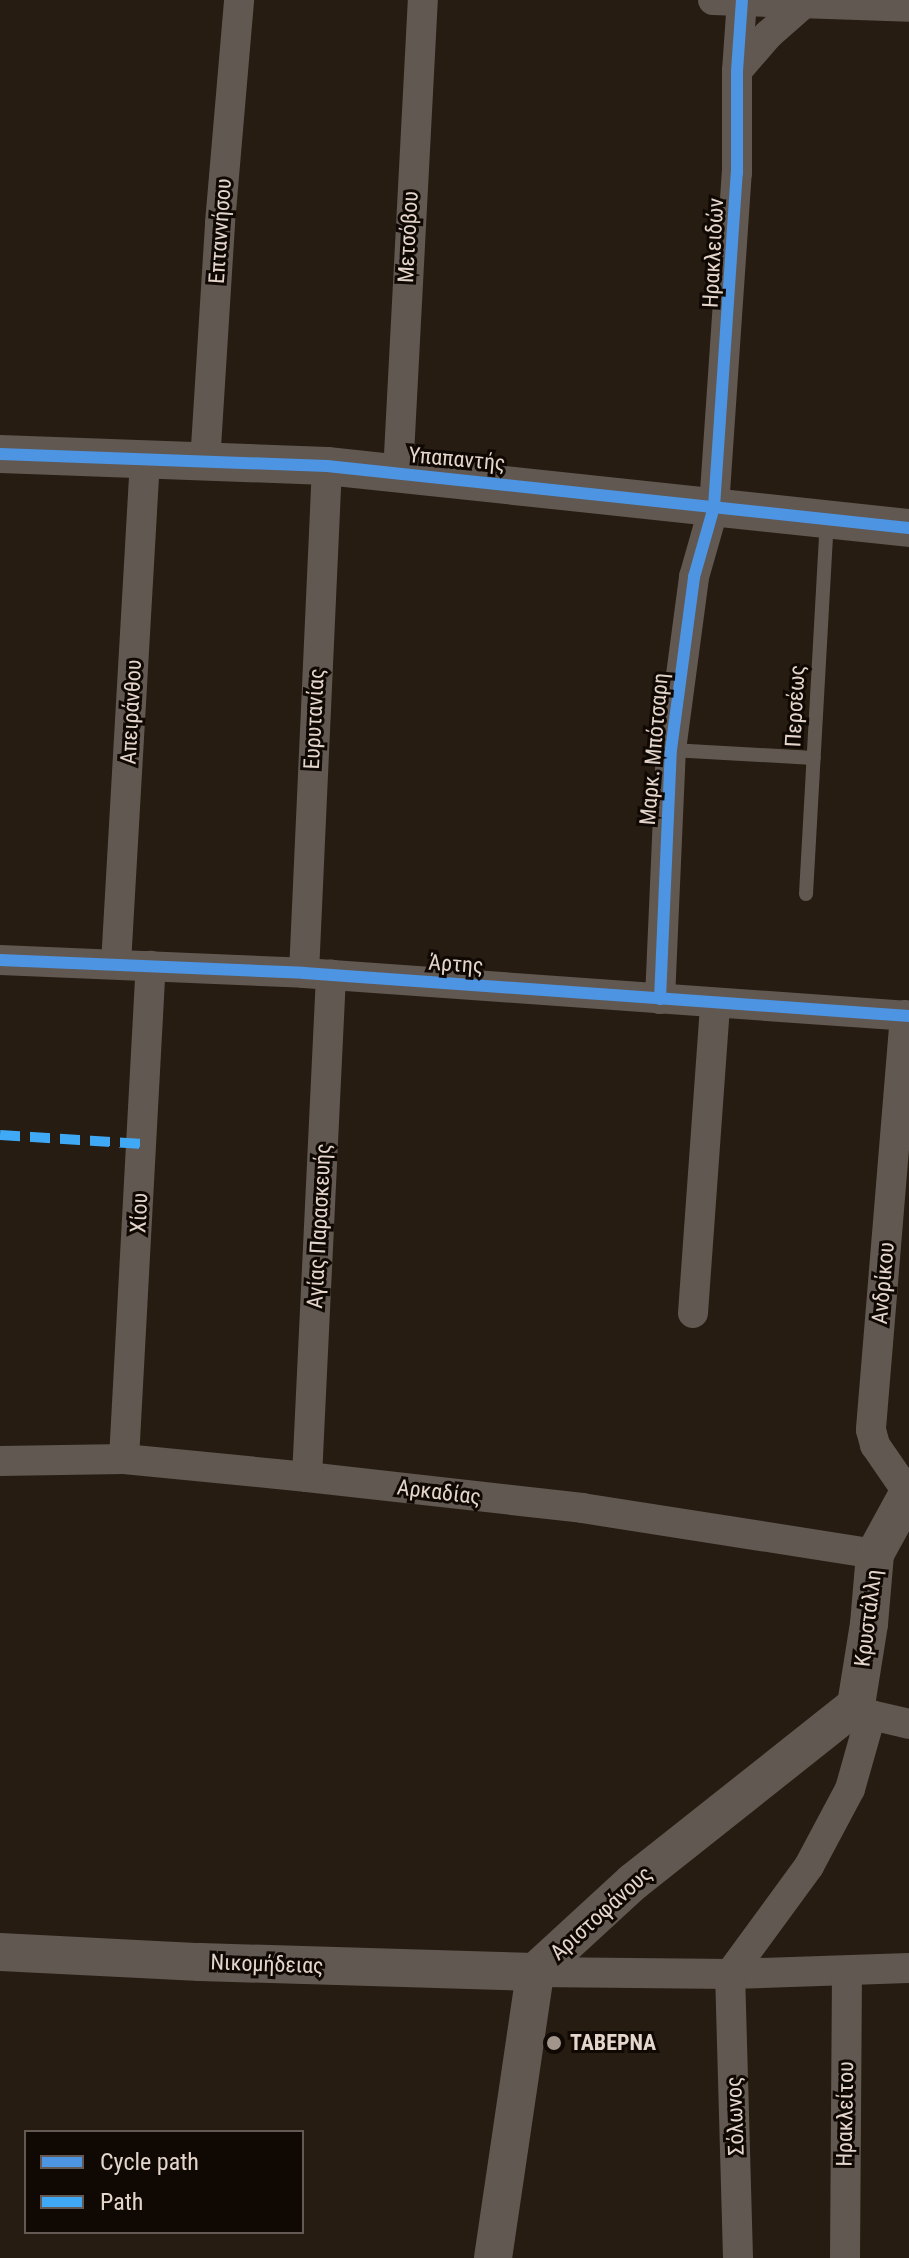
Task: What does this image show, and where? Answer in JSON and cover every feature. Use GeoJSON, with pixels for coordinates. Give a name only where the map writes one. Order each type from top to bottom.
{"type":"FeatureCollection","features":[{"type":"Feature","properties":{"kind":"street","name":"Επταννήσου"},"geometry":{"type":"LineString","coordinates":[[205,463],[220,223],[239,0]]}},
{"type":"Feature","properties":{"kind":"street","name":"Μετσόβου"},"geometry":{"type":"LineString","coordinates":[[398,474],[423,0]]}},
{"type":"Feature","properties":{"kind":"street"},"geometry":{"type":"LineString","coordinates":[[732,1],[909,7]]}},
{"type":"Feature","properties":{"kind":"street","name":"Ηρακλειδών"},"geometry":{"type":"LineString","coordinates":[[714,507],[737,173],[737,71],[732,1]]}},
{"type":"Feature","properties":{"kind":"street"},"geometry":{"type":"LineString","coordinates":[[737,71],[768,35],[802,5]]}},
{"type":"Feature","properties":{"kind":"street","name":"Υπαπαντής"},"geometry":{"type":"LineString","coordinates":[[0,454],[327,466],[909,528]]}},
{"type":"Feature","properties":{"kind":"street","name":"Απειράνθου"},"geometry":{"type":"LineString","coordinates":[[116,964],[145,460]]}},
{"type":"Feature","properties":{"kind":"street","name":"Ευρυτανίας"},"geometry":{"type":"LineString","coordinates":[[318,974],[327,466]]}},
{"type":"Feature","properties":{"kind":"street","name":"Μαρκ. Μπότσαρη"},"geometry":{"type":"LineString","coordinates":[[660,999],[671,750],[694,577],[714,507]]}},
{"type":"Feature","properties":{"kind":"street","name":"Άρτης"},"geometry":{"type":"LineString","coordinates":[[1,969],[116,964],[318,974],[907,1016]]}},
{"type":"Feature","properties":{"kind":"street","name":"Χίου"},"geometry":{"type":"LineString","coordinates":[[124,1459],[151,966]]}},
{"type":"Feature","properties":{"kind":"street","name":"Αγίας Παρασκευής"},"geometry":{"type":"LineString","coordinates":[[307,1477],[318,974]]}},
{"type":"Feature","properties":{"kind":"street"},"geometry":{"type":"LineString","coordinates":[[693,1313],[715,1003]]}},
{"type":"Feature","properties":{"kind":"street","name":"Ανδρίκου"},"geometry":{"type":"LineString","coordinates":[[907,1016],[871,1430],[875,1445],[909,1492]]}},
{"type":"Feature","properties":{"kind":"street","name":"Αρκαδίας"},"geometry":{"type":"LineString","coordinates":[[0,1461],[124,1459],[307,1477],[582,1508],[875,1554]]}},
{"type":"Feature","properties":{"kind":"street","name":"Κρυστάλλη"},"geometry":{"type":"LineString","coordinates":[[864,1710],[875,1554],[909,1492]]}},
{"type":"Feature","properties":{"kind":"street"},"geometry":{"type":"LineString","coordinates":[[730,1974],[809,1866],[850,1789],[864,1710],[909,1724]]}},
{"type":"Feature","properties":{"kind":"street","name":"Αριστοφάνους"},"geometry":{"type":"LineString","coordinates":[[493,2258],[535,1972],[633,1882],[864,1710]]}},
{"type":"Feature","properties":{"kind":"street","name":"Νικομήδειας"},"geometry":{"type":"LineString","coordinates":[[0,1952],[216,1963],[535,1972]]}},
{"type":"Feature","properties":{"kind":"street"},"geometry":{"type":"LineString","coordinates":[[535,1972],[730,1974],[909,1968]]}},
{"type":"Feature","properties":{"kind":"street","name":"Ηρακλείτου"},"geometry":{"type":"LineString","coordinates":[[845,2258],[847,1971]]}},
{"type":"Feature","properties":{"kind":"street","name":"Σόλωνος"},"geometry":{"type":"LineString","coordinates":[[730,1974],[738,2258]]}},
{"type":"Feature","properties":{"kind":"lane","name":"Περσέως"},"geometry":{"type":"LineString","coordinates":[[806,894],[827,520]]}},
{"type":"Feature","properties":{"kind":"lane"},"geometry":{"type":"LineString","coordinates":[[671,750],[814,758]]}},
{"type":"Feature","properties":{"kind":"marked path"},"geometry":{"type":"LineString","coordinates":[[0,1135],[143,1144]]}},
{"type":"Feature","properties":{"kind":"cycle path"},"geometry":{"type":"LineString","coordinates":[[660,999],[671,750],[694,577],[714,507],[737,173],[737,71],[742,0]]}},
{"type":"Feature","properties":{"kind":"cycle path"},"geometry":{"type":"LineString","coordinates":[[0,454],[327,466],[909,528]]}},
{"type":"Feature","properties":{"kind":"cycle path"},"geometry":{"type":"LineString","coordinates":[[0,960],[304,973],[909,1016]]}},
{"type":"Feature","properties":{"kind":"place","name":"ΤΑΒΕΡΝΑ"},"geometry":{"type":"Point","coordinates":[554,2043]}}]}
